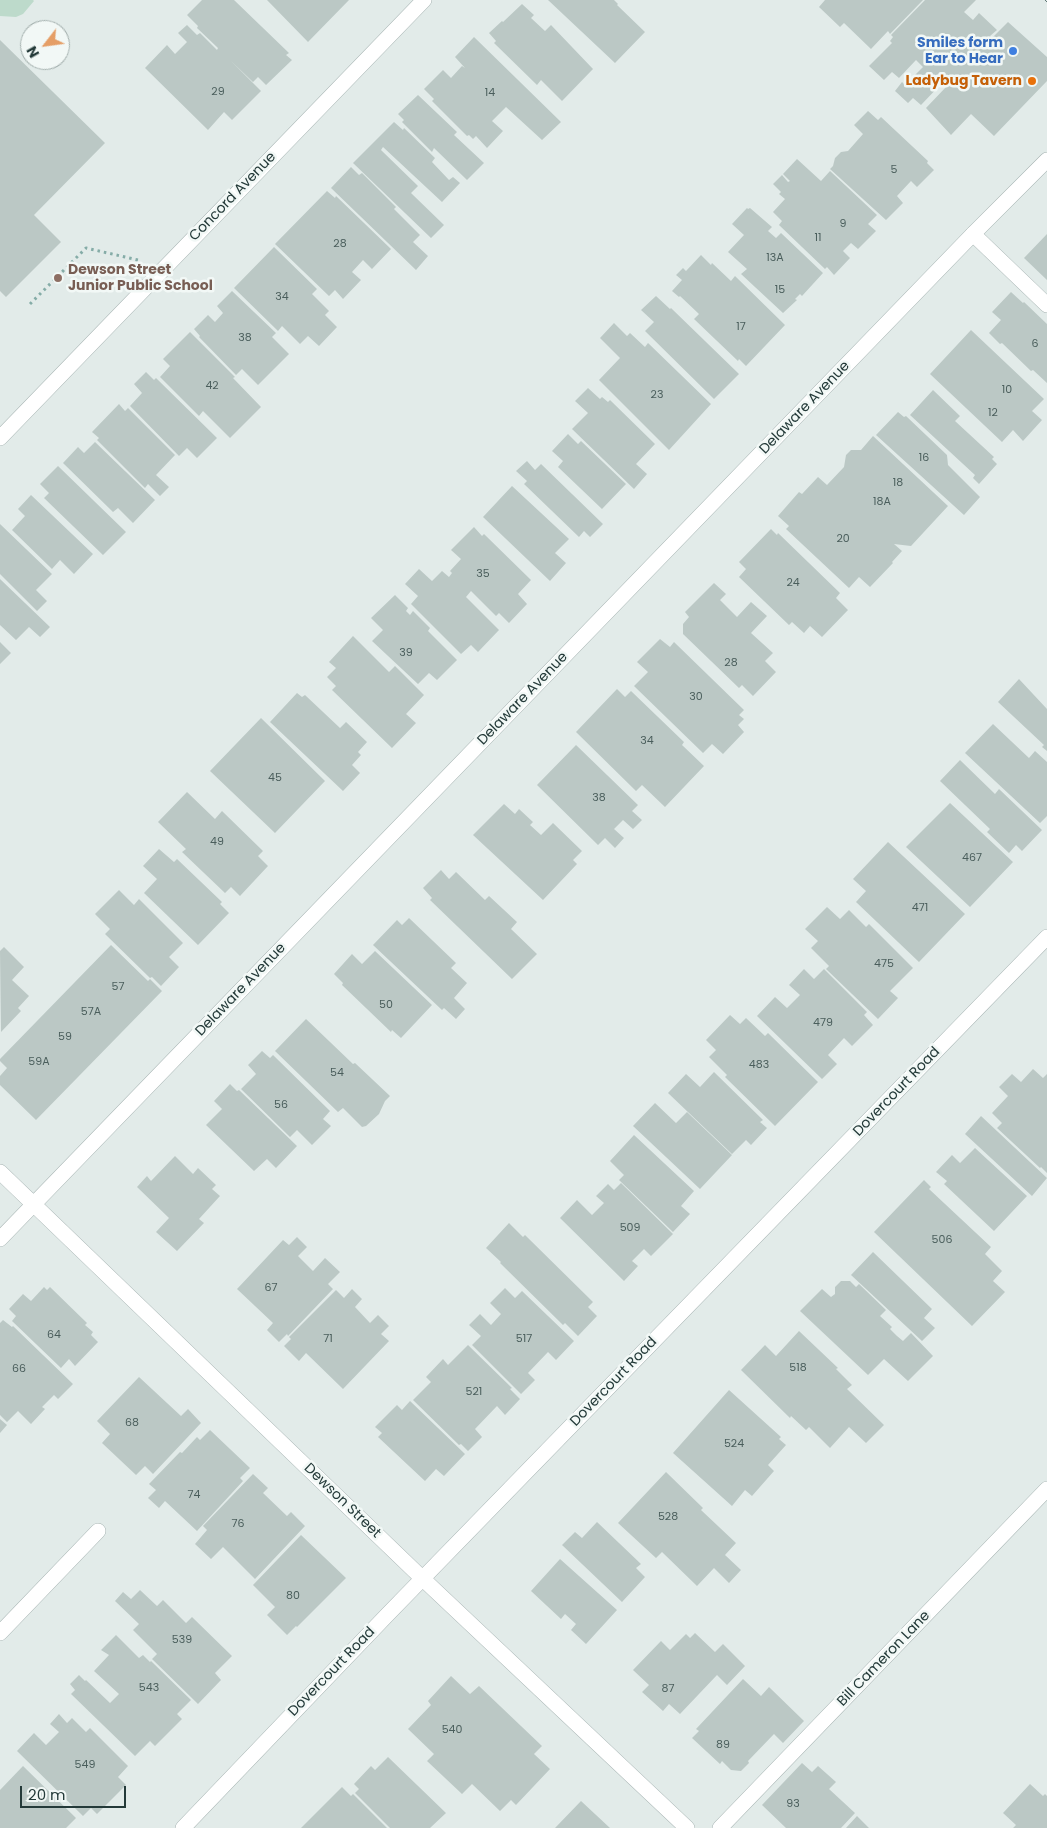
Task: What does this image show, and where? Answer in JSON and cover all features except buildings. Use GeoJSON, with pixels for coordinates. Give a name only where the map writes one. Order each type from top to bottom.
{"type":"FeatureCollection","features":[{"type":"Feature","properties":{"kind":"street","name":"Concord Avenue"},"geometry":{"type":"LineString","coordinates":[[0,438],[424,0]]}},
{"type":"Feature","properties":{"kind":"street","name":"Delaware Avenue"},"geometry":{"type":"LineString","coordinates":[[0,1239],[973,234],[1047,160]]}},
{"type":"Feature","properties":{"kind":"street"},"geometry":{"type":"LineString","coordinates":[[973,234],[1047,305]]}},
{"type":"Feature","properties":{"kind":"street","name":"Dovercourt Road"},"geometry":{"type":"LineString","coordinates":[[183,1828],[1047,937]]}},
{"type":"Feature","properties":{"kind":"street","name":"Dewson Street"},"geometry":{"type":"LineString","coordinates":[[0,1172],[423,1579],[687,1828]]}},
{"type":"Feature","properties":{"kind":"street","name":"Bill Cameron Lane"},"geometry":{"type":"LineString","coordinates":[[720,1828],[1047,1489]]}},
{"type":"Feature","properties":{"kind":"street"},"geometry":{"type":"LineString","coordinates":[[0,1633],[98,1531]]}},
{"type":"Feature","properties":{"kind":"path"},"geometry":{"type":"LineString","coordinates":[[30,304],[86,248],[141,260]]}},
{"type":"Feature","properties":{"kind":"green space"},"geometry":{"type":"Polygon","coordinates":[[[0,0],[34,1],[23,14],[16,17],[0,16],[0,0]]]}},
{"type":"Feature","properties":{"kind":"place","name":"Smiles form Ear to Hear"},"geometry":{"type":"Point","coordinates":[1013,51]}},
{"type":"Feature","properties":{"kind":"place","name":"Ladybug Tavern"},"geometry":{"type":"Point","coordinates":[1032,81]}},
{"type":"Feature","properties":{"kind":"place","name":"Dewson Street Junior Public School"},"geometry":{"type":"Point","coordinates":[58,278]}}]}
